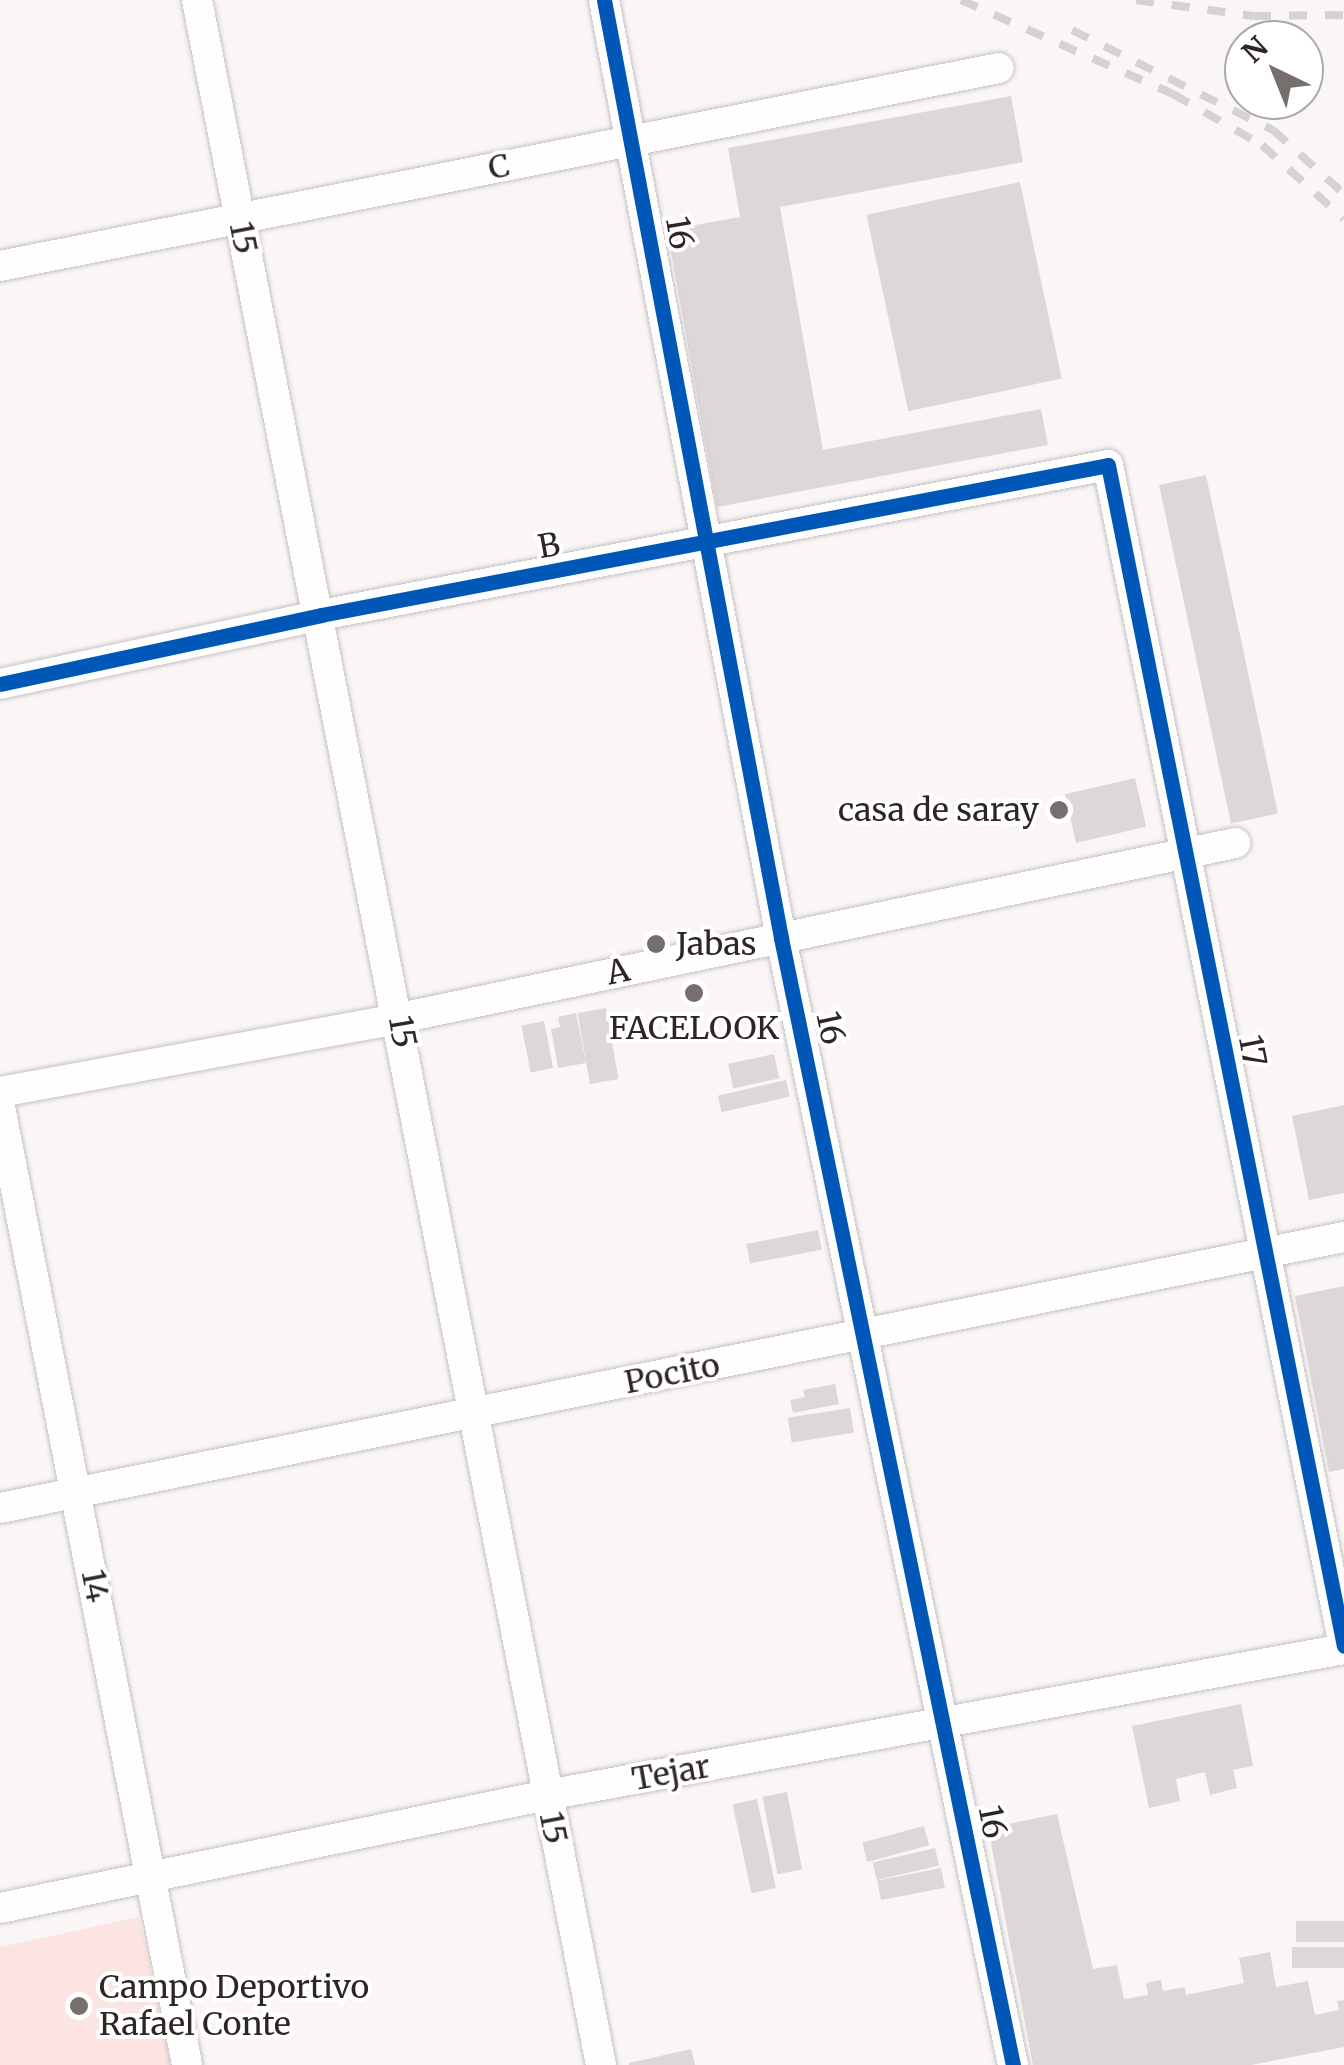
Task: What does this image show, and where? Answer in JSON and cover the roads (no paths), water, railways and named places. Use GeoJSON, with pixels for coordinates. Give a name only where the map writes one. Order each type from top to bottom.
{"type":"FeatureCollection","features":[{"type":"Feature","properties":{"kind":"street","name":"15"},"geometry":{"type":"LineString","coordinates":[[198,0],[400,1017],[470,1413],[601,2065]]}},
{"type":"Feature","properties":{"kind":"street","name":"16"},"geometry":{"type":"LineString","coordinates":[[604,0],[634,139],[781,938],[866,1336],[1012,2065]]}},
{"type":"Feature","properties":{"kind":"street","name":"C"},"geometry":{"type":"LineString","coordinates":[[0,266],[240,222],[999,68]]}},
{"type":"Feature","properties":{"kind":"street","name":"B"},"geometry":{"type":"LineString","coordinates":[[0,684],[321,615],[706,546],[1108,465]]}},
{"type":"Feature","properties":{"kind":"street","name":"17"},"geometry":{"type":"LineString","coordinates":[[1108,465],[1344,1647]]}},
{"type":"Feature","properties":{"kind":"street","name":"A"},"geometry":{"type":"LineString","coordinates":[[0,1092],[400,1017],[1235,843]]}},
{"type":"Feature","properties":{"kind":"street","name":"14"},"geometry":{"type":"LineString","coordinates":[[0,1107],[186,2065]]}},
{"type":"Feature","properties":{"kind":"street","name":"Pocito"},"geometry":{"type":"LineString","coordinates":[[0,1508],[1344,1237]]}},
{"type":"Feature","properties":{"kind":"street","name":"Tejar"},"geometry":{"type":"LineString","coordinates":[[0,1908],[547,1795],[1344,1647]]}},
{"type":"Feature","properties":{"kind":"railway"},"geometry":{"type":"LineString","coordinates":[[961,0],[1173,94],[1262,145],[1344,219]]}},
{"type":"Feature","properties":{"kind":"railway"},"geometry":{"type":"LineString","coordinates":[[1136,0],[1253,16],[1344,15]]}},
{"type":"Feature","properties":{"kind":"railway"},"geometry":{"type":"LineString","coordinates":[[1072,30],[1273,130],[1344,194]]}},
{"type":"Feature","properties":{"kind":"place","name":"casa de saray"},"geometry":{"type":"Point","coordinates":[1059,810]}},
{"type":"Feature","properties":{"kind":"place","name":"Jabas"},"geometry":{"type":"Point","coordinates":[656,944]}},
{"type":"Feature","properties":{"kind":"place","name":"FACELOOK"},"geometry":{"type":"Point","coordinates":[694,993]}},
{"type":"Feature","properties":{"kind":"place","name":"Campo Deportivo Rafael Conte"},"geometry":{"type":"Point","coordinates":[79,2006]}}]}
